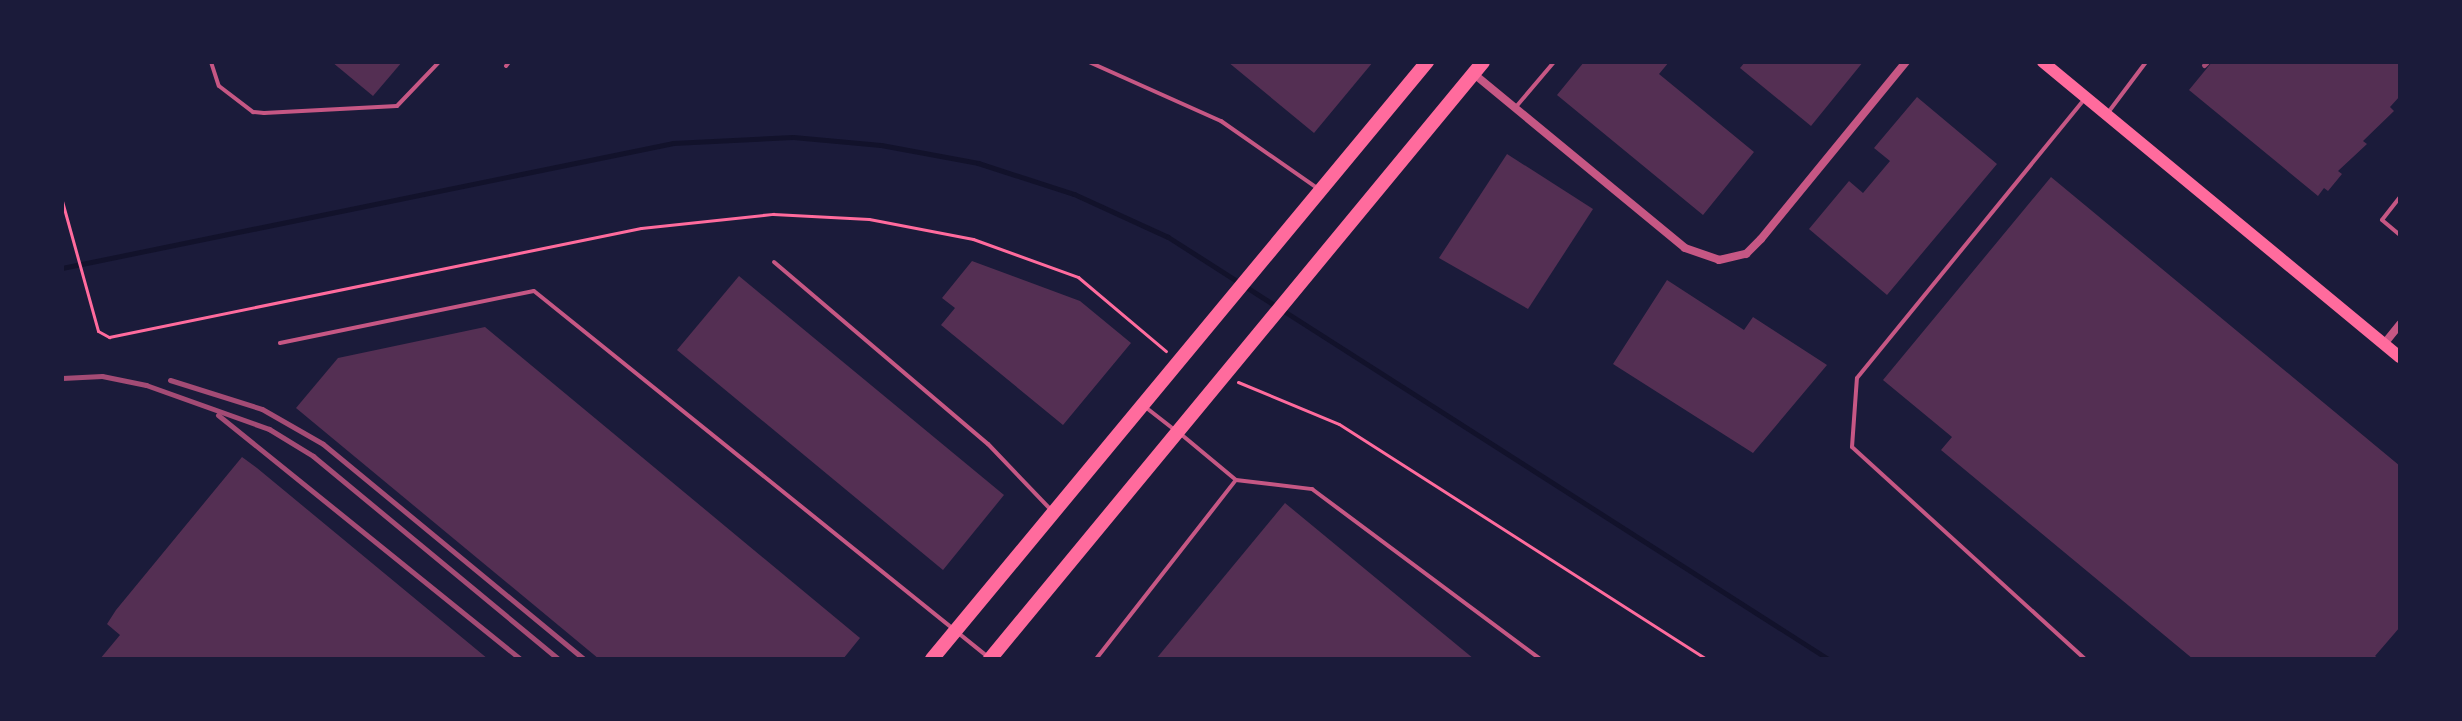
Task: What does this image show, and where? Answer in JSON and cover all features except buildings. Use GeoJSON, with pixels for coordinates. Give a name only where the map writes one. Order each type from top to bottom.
{"type":"FeatureCollection","features":[{"type":"Feature","properties":{"kind":"main road"},"geometry":{"type":"LineString","coordinates":[[932,659],[1427,62]]}},
{"type":"Feature","properties":{"kind":"main road"},"geometry":{"type":"LineString","coordinates":[[2043,62],[2400,357]]}},
{"type":"Feature","properties":{"kind":"main road"},"geometry":{"type":"LineString","coordinates":[[990,659],[1479,68]]}},
{"type":"Feature","properties":{"kind":"street"},"geometry":{"type":"LineString","coordinates":[[1479,68],[1515,108],[1685,248],[1719,260],[1746,254],[1761,239],[1906,62]]}},
{"type":"Feature","properties":{"kind":"street"},"geometry":{"type":"LineString","coordinates":[[2384,344],[2400,324]]}},
{"type":"Feature","properties":{"kind":"lane"},"geometry":{"type":"LineString","coordinates":[[211,62],[219,86],[253,112],[264,113],[397,106],[439,62]]}},
{"type":"Feature","properties":{"kind":"lane"},"geometry":{"type":"LineString","coordinates":[[1089,62],[1221,121],[1278,156],[1321,191]]}},
{"type":"Feature","properties":{"kind":"lane"},"geometry":{"type":"LineString","coordinates":[[1515,108],[1554,62]]}},
{"type":"Feature","properties":{"kind":"lane"},"geometry":{"type":"LineString","coordinates":[[2107,115],[2146,62]]}},
{"type":"Feature","properties":{"kind":"lane"},"geometry":{"type":"LineString","coordinates":[[2085,659],[1852,447],[1857,378],[2086,97]]}},
{"type":"Feature","properties":{"kind":"lane"},"geometry":{"type":"LineString","coordinates":[[2400,197],[2382,220],[2400,235]]}},
{"type":"Feature","properties":{"kind":"lane"},"geometry":{"type":"LineString","coordinates":[[774,262],[988,444],[1053,512]]}},
{"type":"Feature","properties":{"kind":"lane"},"geometry":{"type":"LineString","coordinates":[[280,343],[534,291],[990,659]]}},
{"type":"Feature","properties":{"kind":"lane"},"geometry":{"type":"LineString","coordinates":[[1142,404],[1236,480],[1312,489],[1540,659]]}},
{"type":"Feature","properties":{"kind":"lane"},"geometry":{"type":"LineString","coordinates":[[1096,659],[1236,480]]}},
{"type":"Feature","properties":{"kind":"path"},"geometry":{"type":"LineString","coordinates":[[62,201],[98,331],[109,337],[641,228],[773,214],[869,219],[973,239],[1048,266],[1102,292],[1178,362]]}},
{"type":"Feature","properties":{"kind":"path"},"geometry":{"type":"LineString","coordinates":[[1226,373],[1243,386],[1339,424],[1706,659]]}},
{"type":"Feature","properties":{"kind":"waterway"},"geometry":{"type":"LineString","coordinates":[[62,268],[673,143],[793,137],[881,145],[978,163],[1074,194],[1168,237],[1828,659]]}},
{"type":"Feature","properties":{"kind":"railway"},"geometry":{"type":"LineString","coordinates":[[2204,65],[2207,62]]}},
{"type":"Feature","properties":{"kind":"railway"},"geometry":{"type":"LineString","coordinates":[[62,378],[102,376],[146,385],[269,429],[313,456],[558,659]]}},
{"type":"Feature","properties":{"kind":"railway"},"geometry":{"type":"LineString","coordinates":[[170,380],[262,409],[323,444],[584,659]]}},
{"type":"Feature","properties":{"kind":"railway"},"geometry":{"type":"LineString","coordinates":[[218,415],[520,659]]}}]}
